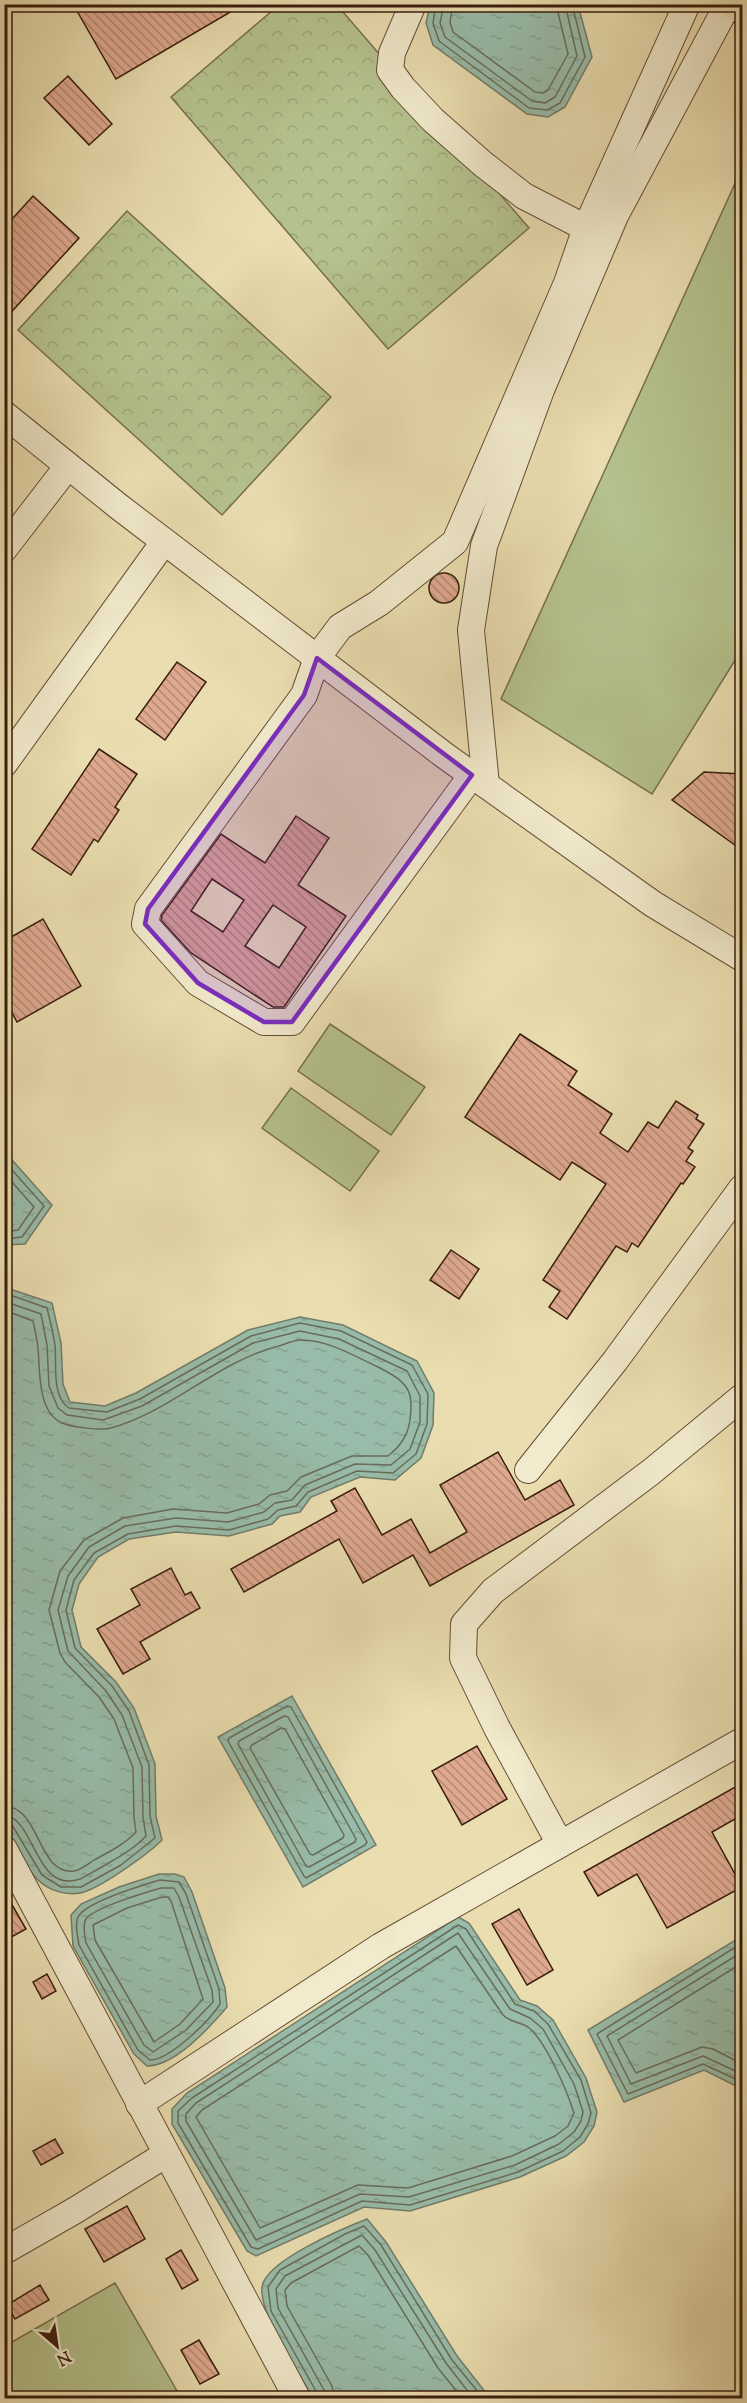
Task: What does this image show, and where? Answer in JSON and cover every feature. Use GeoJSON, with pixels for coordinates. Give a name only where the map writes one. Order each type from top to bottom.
{"type":"FeatureCollection","features":[{"type":"Feature","properties":{"kind":"highway"},"geometry":{"type":"LineString","coordinates":[[737,4],[742,7]]}},
{"type":"Feature","properties":{"kind":"street"},"geometry":{"type":"LineString","coordinates":[[413,4],[401,28],[391,61],[390,70],[403,88],[433,120],[524,196],[586,228]]}},
{"type":"Feature","properties":{"kind":"street"},"geometry":{"type":"LineString","coordinates":[[687,4],[586,228],[567,283],[455,542],[379,603],[340,627],[317,658],[304,695],[148,909],[145,924],[198,983],[264,1022],[292,1022],[479,780],[471,630],[484,546],[541,390],[615,216],[728,4]]}},
{"type":"Feature","properties":{"kind":"street"},"geometry":{"type":"LineString","coordinates":[[4,414],[165,542],[479,780],[653,904],[742,958]]}},
{"type":"Feature","properties":{"kind":"street"},"geometry":{"type":"LineString","coordinates":[[4,549],[68,466]]}},
{"type":"Feature","properties":{"kind":"street"},"geometry":{"type":"LineString","coordinates":[[4,764],[165,542]]}},
{"type":"Feature","properties":{"kind":"street"},"geometry":{"type":"LineString","coordinates":[[528,1470],[615,1361],[742,1188]]}},
{"type":"Feature","properties":{"kind":"street"},"geometry":{"type":"LineString","coordinates":[[560,1844],[497,1728],[463,1658],[464,1624],[493,1591],[651,1472],[742,1397]]}},
{"type":"Feature","properties":{"kind":"street"},"geometry":{"type":"LineString","coordinates":[[139,2104],[381,1946],[742,1741]]}},
{"type":"Feature","properties":{"kind":"street"},"geometry":{"type":"LineString","coordinates":[[4,1849],[165,2155],[297,2398]]}},
{"type":"Feature","properties":{"kind":"street"},"geometry":{"type":"LineString","coordinates":[[4,2251],[165,2155]]}},
{"type":"Feature","properties":{"kind":"highlighted area"},"geometry":{"type":"Polygon","coordinates":[[[317,658],[472,775],[292,1022],[264,1022],[198,983],[145,924],[148,909],[304,695],[317,658]]]}},
{"type":"Feature","properties":{"kind":"green space"},"geometry":{"type":"Polygon","coordinates":[[[279,5],[337,5],[529,228],[388,349],[171,97],[279,5]]]}},
{"type":"Feature","properties":{"kind":"green space"},"geometry":{"type":"Polygon","coordinates":[[[742,168],[742,649],[652,794],[501,699],[742,168]]]}},
{"type":"Feature","properties":{"kind":"green space"},"geometry":{"type":"Polygon","coordinates":[[[127,211],[331,397],[222,515],[18,330],[127,211]]]}},
{"type":"Feature","properties":{"kind":"green space"},"geometry":{"type":"Polygon","coordinates":[[[330,1024],[425,1087],[391,1135],[298,1071],[330,1024]]]}},
{"type":"Feature","properties":{"kind":"green space"},"geometry":{"type":"Polygon","coordinates":[[[291,1088],[379,1151],[350,1191],[262,1128],[291,1088]]]}},
{"type":"Feature","properties":{"kind":"green space"},"geometry":{"type":"Polygon","coordinates":[[[115,2283],[181,2398],[5,2398],[5,2346],[115,2283]]]}},
{"type":"Feature","properties":{"kind":"water"},"geometry":{"type":"Polygon","coordinates":[[[430,5],[578,5],[592,57],[565,107],[548,117],[527,114],[433,45],[426,23],[430,5]]]}},
{"type":"Feature","properties":{"kind":"water"},"geometry":{"type":"Polygon","coordinates":[[[5,1152],[52,1205],[25,1244],[5,1245],[5,1152]]]}},
{"type":"Feature","properties":{"kind":"water"},"geometry":{"type":"Polygon","coordinates":[[[13,1290],[52,1303],[61,1343],[63,1384],[70,1402],[105,1406],[136,1393],[248,1330],[300,1317],[343,1325],[417,1361],[434,1393],[433,1425],[421,1458],[395,1480],[360,1477],[311,1497],[300,1512],[280,1516],[272,1524],[229,1536],[176,1532],[129,1539],[98,1557],[79,1584],[72,1610],[81,1647],[116,1682],[134,1708],[155,1764],[156,1816],[162,1840],[110,1879],[75,1894],[47,1887],[38,1880],[23,1860],[5,1824],[4,1291],[13,1290]]]}},
{"type":"Feature","properties":{"kind":"water"},"geometry":{"type":"Polygon","coordinates":[[[292,1696],[376,1845],[303,1887],[218,1737],[292,1696]]]}},
{"type":"Feature","properties":{"kind":"water"},"geometry":{"type":"Polygon","coordinates":[[[159,1874],[175,1874],[184,1877],[192,1892],[225,1988],[227,2007],[201,2035],[180,2053],[169,2060],[147,2066],[134,2054],[73,1946],[71,1915],[81,1904],[119,1887],[159,1874]]]}},
{"type":"Feature","properties":{"kind":"water"},"geometry":{"type":"Polygon","coordinates":[[[458,1917],[469,1923],[520,2000],[537,2006],[553,2020],[586,2078],[597,2112],[594,2126],[584,2142],[566,2156],[520,2177],[410,2211],[364,2207],[256,2256],[247,2251],[172,2124],[172,2109],[187,2093],[458,1917]]]}},
{"type":"Feature","properties":{"kind":"water"},"geometry":{"type":"Polygon","coordinates":[[[742,1936],[742,2089],[704,2070],[624,2102],[588,2030],[742,1936]]]}},
{"type":"Feature","properties":{"kind":"water"},"geometry":{"type":"Polygon","coordinates":[[[367,2219],[386,2242],[457,2356],[490,2398],[313,2398],[273,2327],[263,2298],[262,2287],[266,2277],[290,2256],[367,2219]]]}},
{"type":"Feature","properties":{"kind":"building"},"geometry":{"type":"Polygon","coordinates":[[[73,4],[244,4],[116,79],[73,4]]]}},
{"type":"Feature","properties":{"kind":"building"},"geometry":{"type":"Polygon","coordinates":[[[68,76],[112,124],[89,145],[44,98],[68,76]]]}},
{"type":"Feature","properties":{"kind":"building"},"geometry":{"type":"Polygon","coordinates":[[[33,196],[79,238],[4,320],[4,228],[33,196]]]}},
{"type":"Feature","properties":{"kind":"building"},"geometry":{"type":"Polygon","coordinates":[[[444,573],[454,578],[459,588],[454,598],[444,603],[434,598],[429,588],[434,578],[444,573]]]}},
{"type":"Feature","properties":{"kind":"building"},"geometry":{"type":"Polygon","coordinates":[[[177,662],[206,682],[165,740],[136,719],[177,662]]]}},
{"type":"Feature","properties":{"kind":"building"},"geometry":{"type":"Polygon","coordinates":[[[99,749],[137,774],[115,807],[119,810],[98,842],[94,839],[71,875],[32,849],[99,749]]]}},
{"type":"Feature","properties":{"kind":"building"},"geometry":{"type":"Polygon","coordinates":[[[704,772],[742,774],[742,850],[672,800],[704,772]]]}},
{"type":"Feature","properties":{"kind":"building"},"geometry":{"type":"Polygon","coordinates":[[[296,816],[329,838],[298,885],[346,916],[284,1007],[273,1007],[191,953],[161,920],[162,915],[221,834],[265,863],[296,816]],[[212,879],[191,911],[223,932],[244,900],[212,879]],[[273,905],[245,946],[279,968],[306,927],[273,905]]]}},
{"type":"Feature","properties":{"kind":"building"},"geometry":{"type":"Polygon","coordinates":[[[43,919],[81,986],[17,1022],[4,998],[4,941],[43,919]]]}},
{"type":"Feature","properties":{"kind":"building"},"geometry":{"type":"Polygon","coordinates":[[[520,1034],[577,1071],[568,1085],[612,1114],[600,1133],[628,1152],[648,1122],[658,1128],[676,1101],[698,1115],[696,1119],[704,1124],[688,1148],[693,1151],[686,1161],[695,1167],[683,1184],[681,1183],[638,1247],[632,1243],[627,1252],[616,1246],[567,1319],[549,1307],[560,1291],[543,1280],[606,1184],[572,1162],[560,1180],[465,1117],[520,1034]]]}},
{"type":"Feature","properties":{"kind":"building"},"geometry":{"type":"Polygon","coordinates":[[[451,1250],[479,1269],[459,1299],[430,1280],[451,1250]]]}},
{"type":"Feature","properties":{"kind":"building"},"geometry":{"type":"Polygon","coordinates":[[[498,1452],[525,1500],[560,1480],[574,1505],[430,1586],[413,1555],[363,1583],[339,1539],[244,1592],[231,1569],[337,1511],[331,1501],[355,1488],[382,1535],[411,1519],[430,1553],[467,1532],[440,1485],[498,1452]]]}},
{"type":"Feature","properties":{"kind":"building"},"geometry":{"type":"Polygon","coordinates":[[[171,1568],[185,1595],[191,1592],[200,1608],[140,1642],[150,1659],[123,1674],[97,1629],[140,1605],[131,1589],[171,1568]]]}},
{"type":"Feature","properties":{"kind":"building"},"geometry":{"type":"Polygon","coordinates":[[[477,1746],[507,1799],[462,1825],[432,1771],[477,1746]]]}},
{"type":"Feature","properties":{"kind":"building"},"geometry":{"type":"Polygon","coordinates":[[[737,1786],[742,1796],[742,1815],[712,1832],[742,1887],[667,1928],[637,1874],[598,1896],[584,1872],[737,1786]]]}},
{"type":"Feature","properties":{"kind":"building"},"geometry":{"type":"Polygon","coordinates":[[[4,1891],[26,1929],[4,1941],[4,1891]]]}},
{"type":"Feature","properties":{"kind":"building"},"geometry":{"type":"Polygon","coordinates":[[[519,1909],[553,1970],[527,1985],[492,1924],[519,1909]]]}},
{"type":"Feature","properties":{"kind":"building"},"geometry":{"type":"Polygon","coordinates":[[[47,1974],[56,1991],[42,1999],[33,1982],[47,1974]]]}},
{"type":"Feature","properties":{"kind":"building"},"geometry":{"type":"Polygon","coordinates":[[[55,2139],[63,2153],[41,2165],[33,2151],[55,2139]]]}},
{"type":"Feature","properties":{"kind":"building"},"geometry":{"type":"Polygon","coordinates":[[[127,2206],[145,2239],[104,2262],[85,2229],[127,2206]]]}},
{"type":"Feature","properties":{"kind":"building"},"geometry":{"type":"Polygon","coordinates":[[[181,2250],[198,2280],[182,2289],[166,2259],[181,2250]]]}},
{"type":"Feature","properties":{"kind":"building"},"geometry":{"type":"Polygon","coordinates":[[[40,2285],[49,2300],[15,2319],[7,2305],[40,2285]]]}},
{"type":"Feature","properties":{"kind":"building"},"geometry":{"type":"Polygon","coordinates":[[[199,2340],[219,2374],[200,2384],[181,2350],[199,2340]]]}}]}
